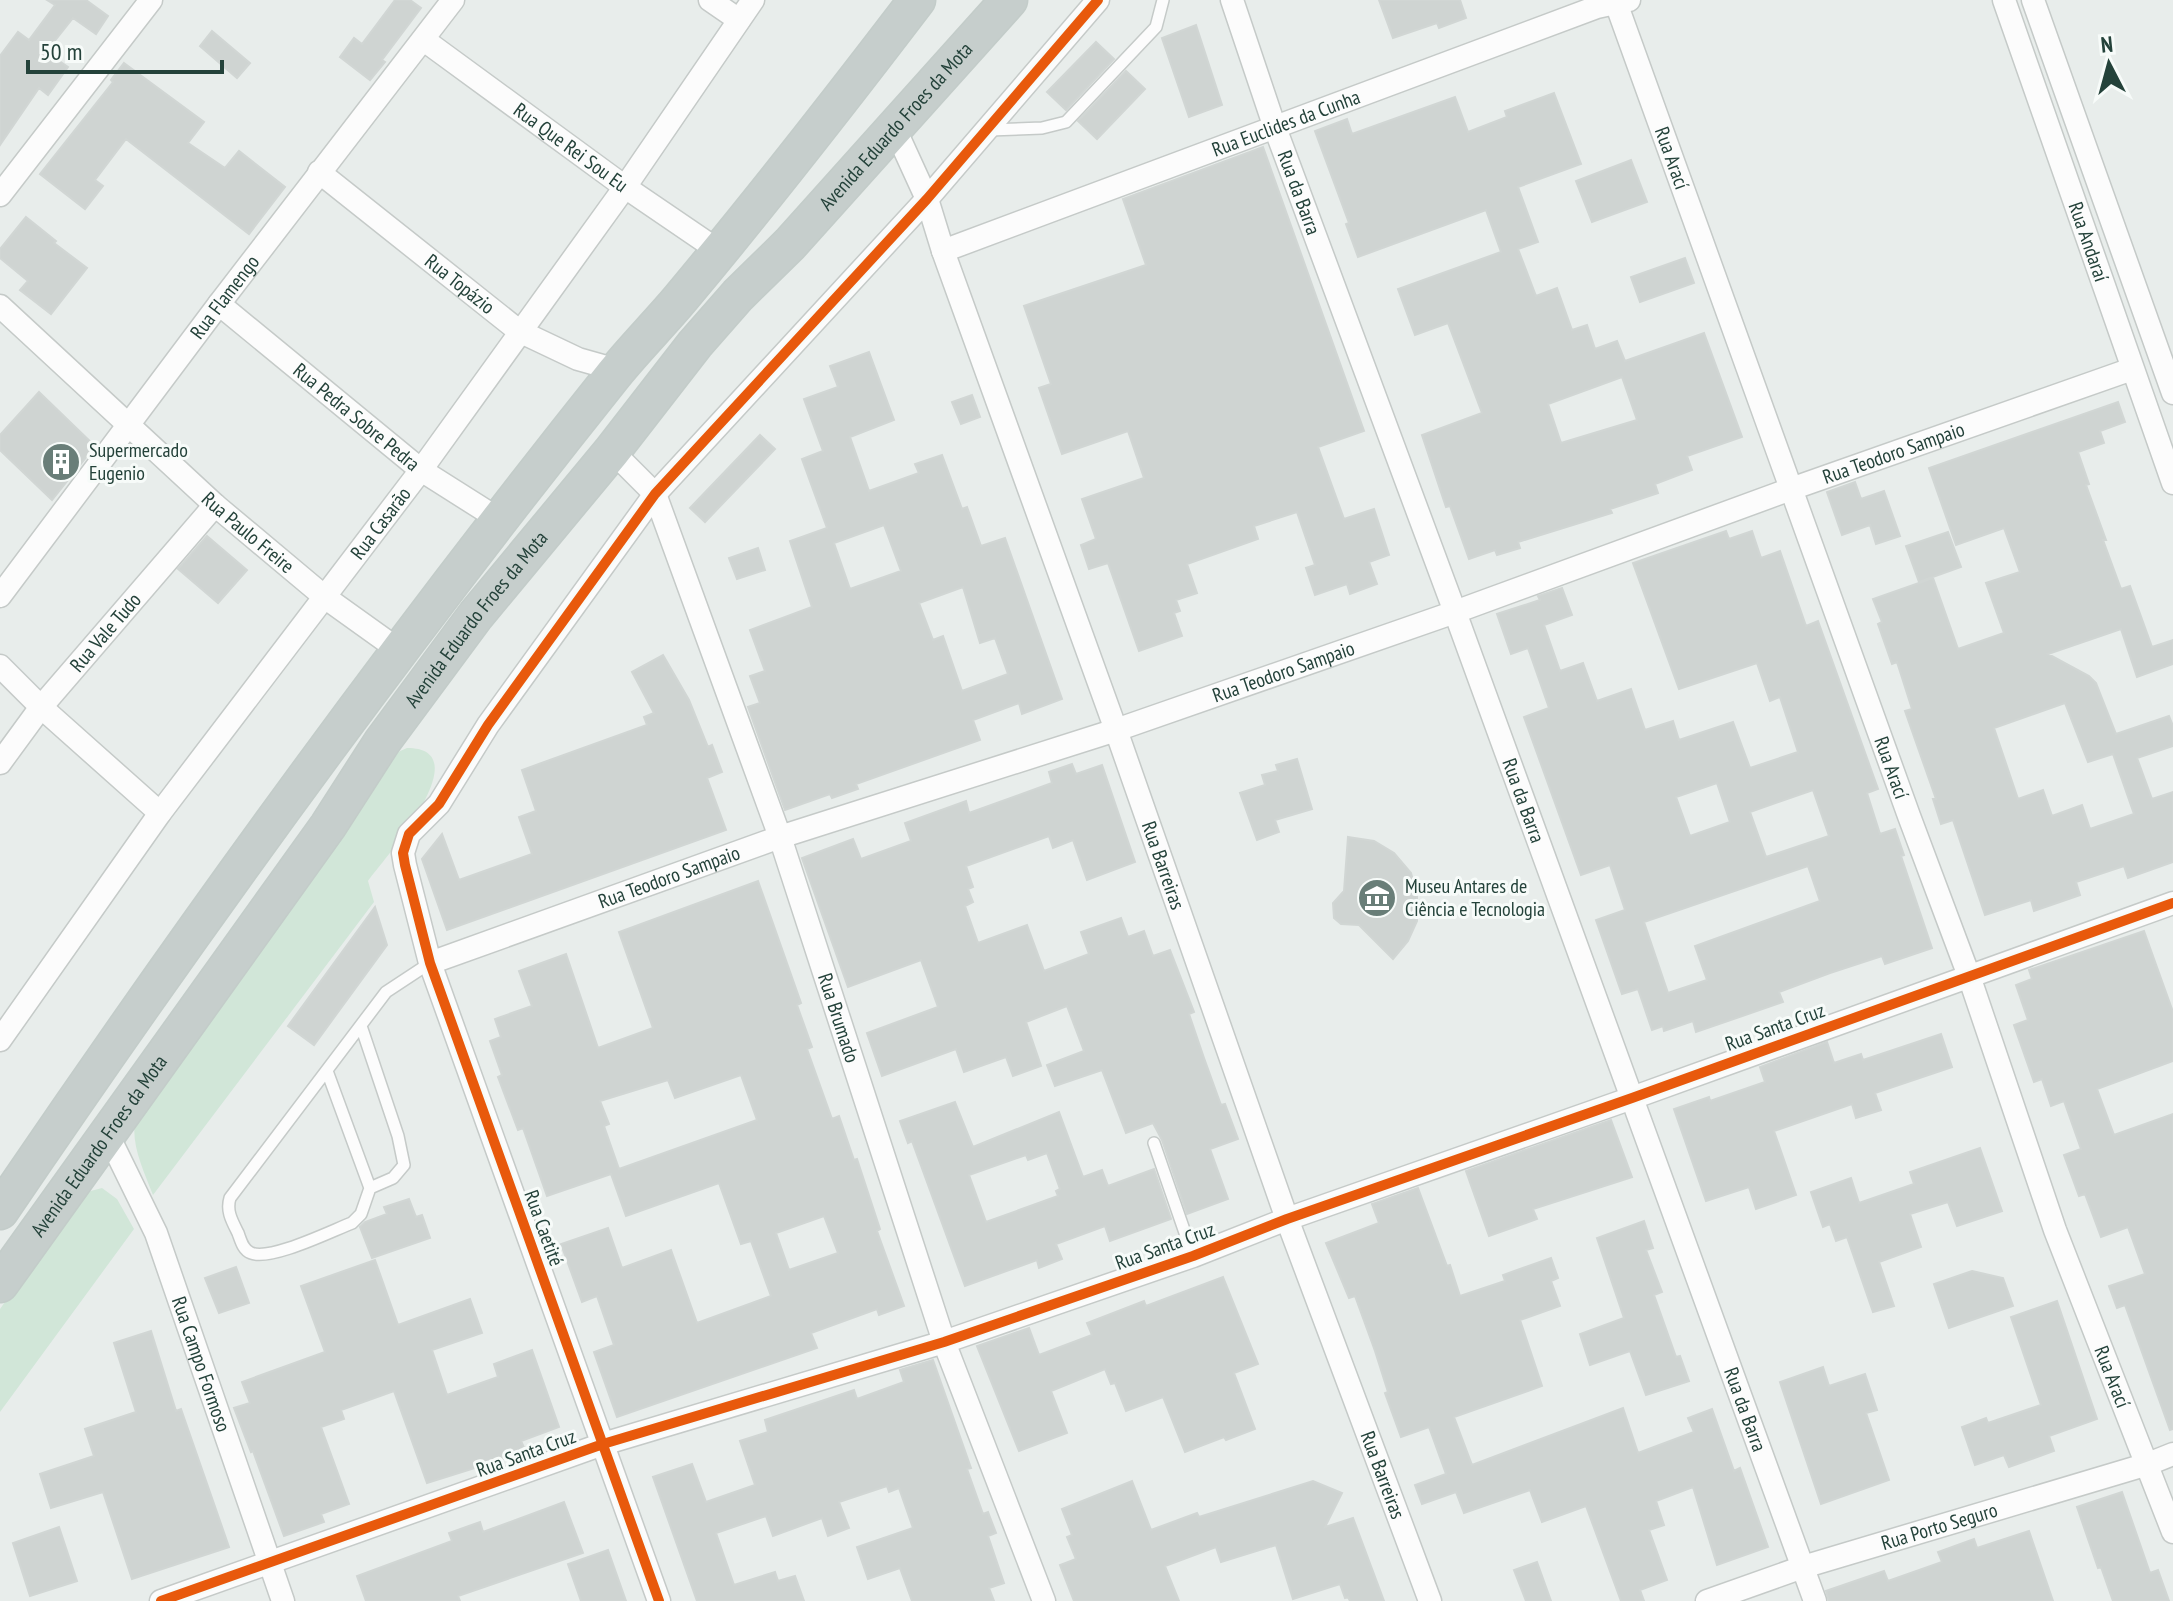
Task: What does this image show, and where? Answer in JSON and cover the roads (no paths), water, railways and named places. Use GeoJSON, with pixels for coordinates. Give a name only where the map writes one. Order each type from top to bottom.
{"type":"FeatureCollection","features":[{"type":"Feature","properties":{"kind":"highway","name":"Avenida Eduardo Froes da Mota"},"geometry":{"type":"LineString","coordinates":[[0,1211],[263,836],[400,651],[617,370],[800,153],[917,0]]}},
{"type":"Feature","properties":{"kind":"highway","name":"Avenida Eduardo Froes da Mota"},"geometry":{"type":"LineString","coordinates":[[0,1284],[328,826],[382,742],[466,627],[704,334],[895,129],[1009,0]]}},
{"type":"Feature","properties":{"kind":"street"},"geometry":{"type":"LineString","coordinates":[[0,195],[151,0]]}},
{"type":"Feature","properties":{"kind":"street","name":"Rua Flamengo"},"geometry":{"type":"LineString","coordinates":[[0,596],[319,172],[453,0]]}},
{"type":"Feature","properties":{"kind":"street"},"geometry":{"type":"LineString","coordinates":[[710,0],[739,20]]}},
{"type":"Feature","properties":{"kind":"street","name":"Rua Casarão"},"geometry":{"type":"LineString","coordinates":[[0,1040],[160,813],[421,470],[625,187],[753,0]]}},
{"type":"Feature","properties":{"kind":"street"},"geometry":{"type":"LineString","coordinates":[[655,494],[927,199],[1098,0]]}},
{"type":"Feature","properties":{"kind":"street","name":"Rua da Barra"},"geometry":{"type":"LineString","coordinates":[[1232,0],[1274,125],[1815,1601]]}},
{"type":"Feature","properties":{"kind":"street","name":"Rua Andaraí"},"geometry":{"type":"LineString","coordinates":[[2004,0],[2173,483]]}},
{"type":"Feature","properties":{"kind":"street","name":"Rua Andaraí"},"geometry":{"type":"LineString","coordinates":[[2033,0],[2167,357],[2173,393]]}},
{"type":"Feature","properties":{"kind":"street","name":"Rua Euclides da Cunha"},"geometry":{"type":"LineString","coordinates":[[943,251],[1274,125],[1597,7],[1620,2]]}},
{"type":"Feature","properties":{"kind":"street","name":"Rua Arací"},"geometry":{"type":"LineString","coordinates":[[1620,2],[1791,489],[1969,976],[2055,1230],[2173,1532]]}},
{"type":"Feature","properties":{"kind":"street","name":"Rua Que Rei Sou Eu"},"geometry":{"type":"LineString","coordinates":[[424,40],[625,187],[719,251]]}},
{"type":"Feature","properties":{"kind":"street","name":"Rua Barreiras"},"geometry":{"type":"LineString","coordinates":[[895,129],[927,199],[1287,1219],[1430,1601]]}},
{"type":"Feature","properties":{"kind":"street","name":"Rua Topázio"},"geometry":{"type":"LineString","coordinates":[[319,172],[519,331],[578,359],[617,370]]}},
{"type":"Feature","properties":{"kind":"street","name":"Rua Pedra Sobre Pedra"},"geometry":{"type":"LineString","coordinates":[[219,304],[421,470],[500,520]]}},
{"type":"Feature","properties":{"kind":"street","name":"Rua Paulo Freire"},"geometry":{"type":"LineString","coordinates":[[0,306],[215,505],[326,598],[400,651]]}},
{"type":"Feature","properties":{"kind":"street","name":"Rua Teodoro Sampaio"},"geometry":{"type":"LineString","coordinates":[[430,963],[780,837],[1116,730],[1455,612],[2132,369]]}},
{"type":"Feature","properties":{"kind":"street","name":"Rua Brumado"},"geometry":{"type":"LineString","coordinates":[[612,451],[655,494],[780,837],[944,1342],[1044,1601]]}},
{"type":"Feature","properties":{"kind":"street","name":"Rua Caetité"},"geometry":{"type":"LineString","coordinates":[[655,494],[488,725],[439,804],[409,834],[403,853],[430,963],[659,1601]]}},
{"type":"Feature","properties":{"kind":"street","name":"Rua Vale Tudo"},"geometry":{"type":"LineString","coordinates":[[0,763],[41,707],[215,505]]}},
{"type":"Feature","properties":{"kind":"street"},"geometry":{"type":"LineString","coordinates":[[0,666],[41,707],[160,813]]}},
{"type":"Feature","properties":{"kind":"street","name":"Rua Santa Cruz"},"geometry":{"type":"LineString","coordinates":[[161,1601],[603,1444],[944,1342],[1193,1256],[1287,1219],[2173,903]]}},
{"type":"Feature","properties":{"kind":"street","name":"Rua Campo Formoso"},"geometry":{"type":"LineString","coordinates":[[107,1133],[156,1233],[283,1601]]}},
{"type":"Feature","properties":{"kind":"street","name":"Rua Porto Seguro"},"geometry":{"type":"LineString","coordinates":[[1707,1601],[1803,1567],[2173,1454]]}},
{"type":"Feature","properties":{"kind":"lane"},"geometry":{"type":"LineString","coordinates":[[988,130],[1042,128],[1066,122],[1156,27],[1163,0]]}},
{"type":"Feature","properties":{"kind":"lane"},"geometry":{"type":"LineString","coordinates":[[327,1071],[370,1188],[361,1214],[352,1223],[270,1254],[253,1254],[244,1249],[229,1215],[227,1207],[230,1198],[386,992],[398,981],[430,963]]}},
{"type":"Feature","properties":{"kind":"lane"},"geometry":{"type":"LineString","coordinates":[[361,1026],[398,1136],[404,1165],[393,1178],[370,1188]]}},
{"type":"Feature","properties":{"kind":"lane"},"geometry":{"type":"LineString","coordinates":[[1154,1143],[1193,1256]]}},
{"type":"Feature","properties":{"kind":"place","name":"Supermercado Eugenio"},"geometry":{"type":"Point","coordinates":[61,462]}},
{"type":"Feature","properties":{"kind":"place","name":"Museu Antares de Ciência e Tecnologia"},"geometry":{"type":"Point","coordinates":[1377,898]}}]}
